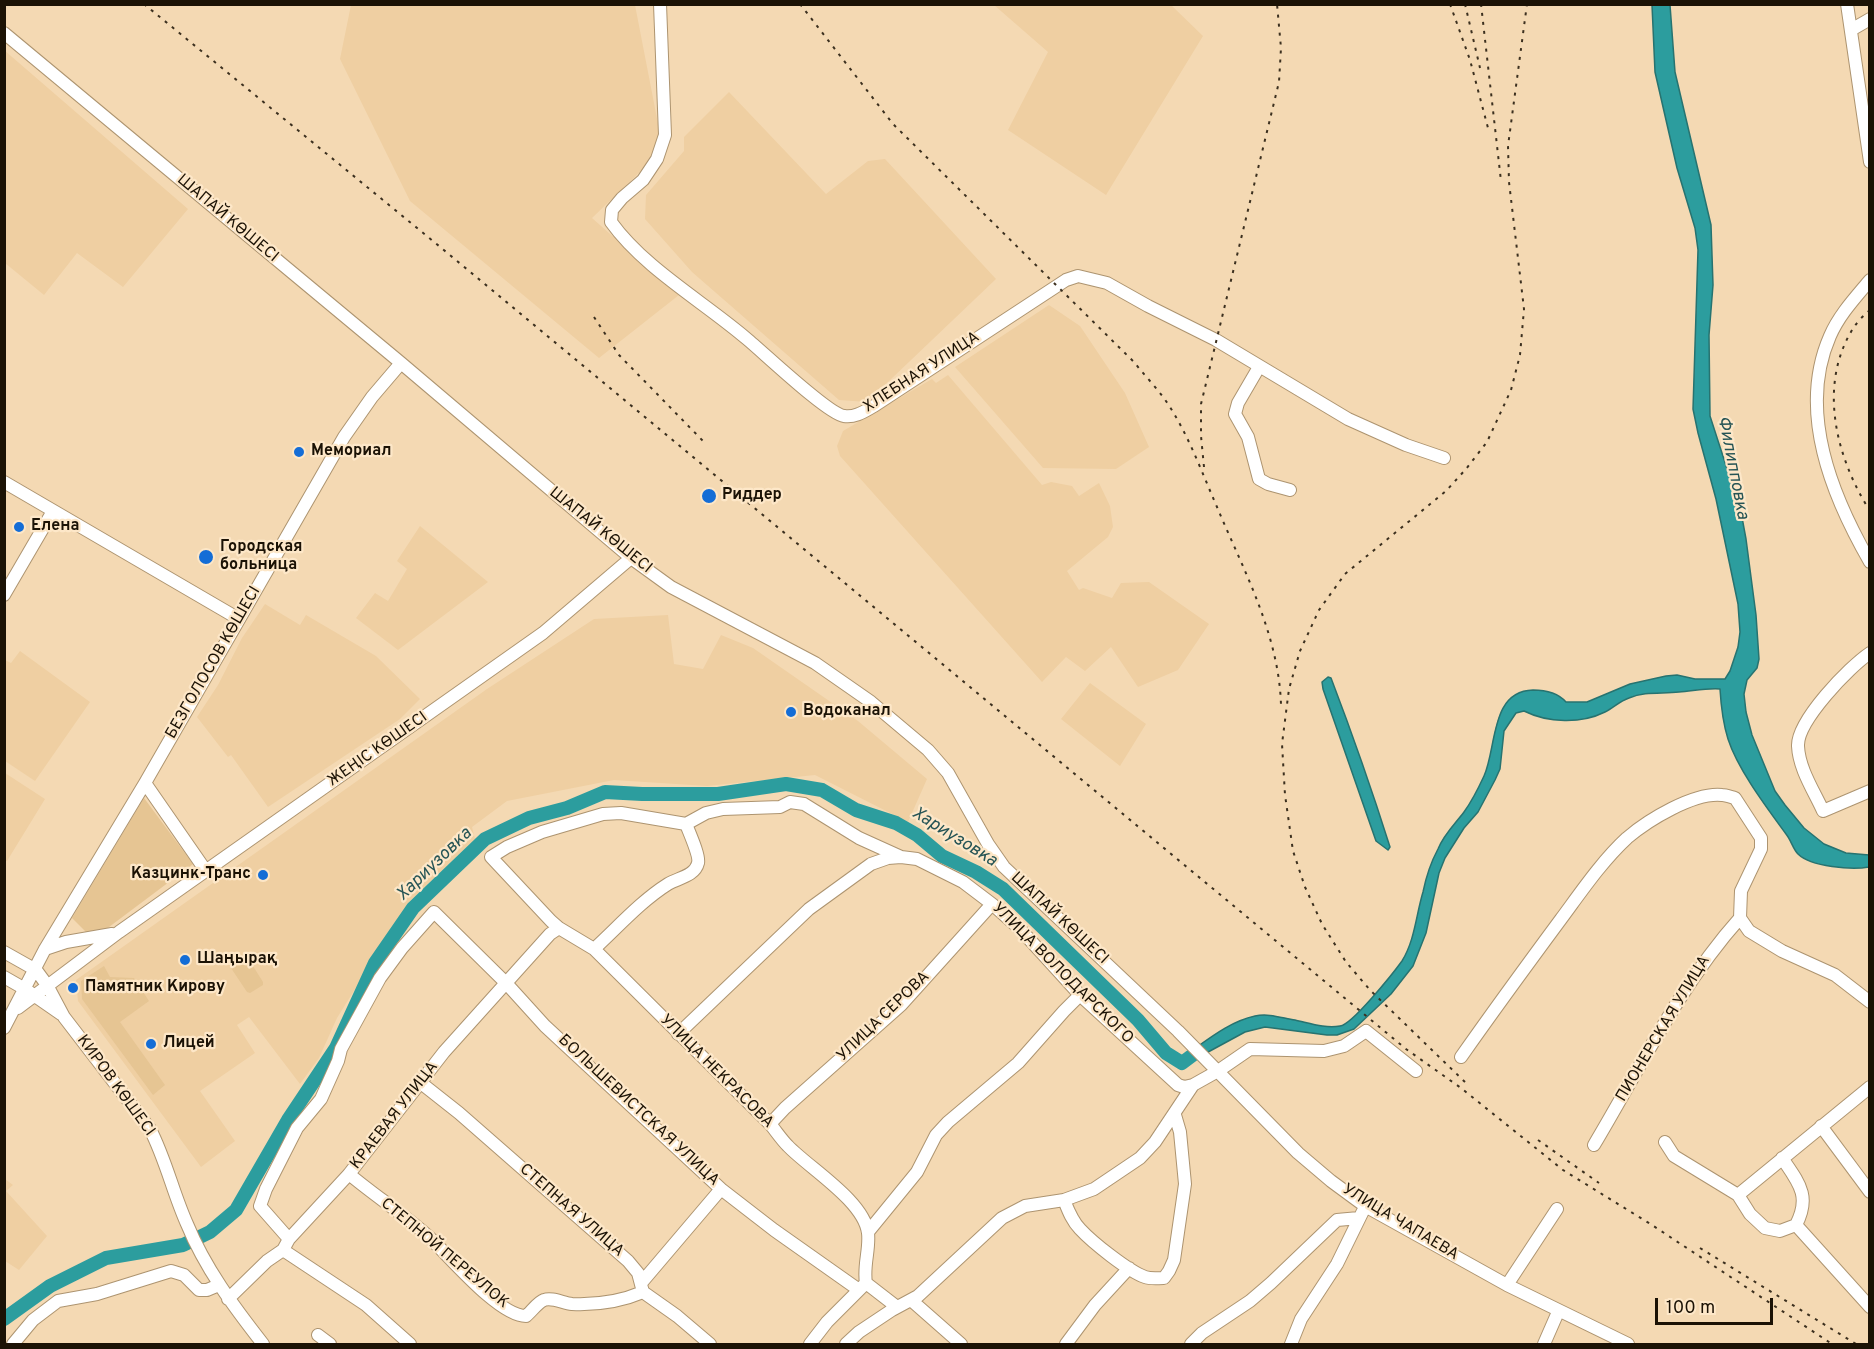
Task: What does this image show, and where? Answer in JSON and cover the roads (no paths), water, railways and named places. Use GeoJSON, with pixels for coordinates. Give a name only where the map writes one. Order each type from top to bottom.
{"type":"FeatureCollection","features":[{"type":"Feature","properties":{"kind":"street","name":"ХЛЕБНАЯ УЛИЦА"},"geometry":{"type":"LineString","coordinates":[[660,4],[665,135],[657,159],[643,180],[612,210],[611,222],[622,237],[650,261],[745,337],[808,392],[843,416],[856,416],[874,406],[1066,280],[1078,276],[1107,284],[1216,340],[1348,419],[1406,445],[1444,458]]}},
{"type":"Feature","properties":{"kind":"street"},"geometry":{"type":"LineString","coordinates":[[1847,4],[1865,96],[1869,162]]}},
{"type":"Feature","properties":{"kind":"street"},"geometry":{"type":"LineString","coordinates":[[1851,30],[1869,19]]}},
{"type":"Feature","properties":{"kind":"street","name":"ШАПАЙ КӨШЕСІ"},"geometry":{"type":"LineString","coordinates":[[4,33],[401,363],[631,558],[671,587],[815,663],[871,702],[928,750],[948,773],[988,844],[1004,867],[1178,1031]]}},
{"type":"Feature","properties":{"kind":"street"},"geometry":{"type":"LineString","coordinates":[[1869,280],[1845,309],[1830,336],[1819,372],[1816,404],[1828,470],[1842,510],[1869,562]]}},
{"type":"Feature","properties":{"kind":"street","name":"БЕЗГОЛОСОВ КӨШЕСІ"},"geometry":{"type":"LineString","coordinates":[[4,1028],[14,1011],[30,992],[45,950],[145,783],[344,437],[372,397],[401,363]]}},
{"type":"Feature","properties":{"kind":"street"},"geometry":{"type":"LineString","coordinates":[[1259,367],[1238,403],[1235,414],[1248,437],[1259,479],[1290,490]]}},
{"type":"Feature","properties":{"kind":"street"},"geometry":{"type":"LineString","coordinates":[[4,482],[239,619]]}},
{"type":"Feature","properties":{"kind":"street"},"geometry":{"type":"LineString","coordinates":[[4,594],[53,511]]}},
{"type":"Feature","properties":{"kind":"street","name":"ЖЕҢІС КӨШЕСІ"},"geometry":{"type":"LineString","coordinates":[[30,992],[47,985],[543,633],[631,558]]}},
{"type":"Feature","properties":{"kind":"street"},"geometry":{"type":"LineString","coordinates":[[1869,652],[1832,687],[1805,725],[1798,744],[1807,778],[1823,811],[1869,791]]}},
{"type":"Feature","properties":{"kind":"street"},"geometry":{"type":"LineString","coordinates":[[145,783],[206,871]]}},
{"type":"Feature","properties":{"kind":"street"},"geometry":{"type":"LineString","coordinates":[[1461,1057],[1512,984],[1598,871],[1627,838],[1649,821],[1680,805],[1705,796],[1721,794],[1735,798],[1761,838],[1761,849],[1741,891],[1740,918],[1749,931],[1782,951],[1835,975],[1869,1002]]}},
{"type":"Feature","properties":{"kind":"street"},"geometry":{"type":"LineString","coordinates":[[594,949],[646,901],[669,883],[691,873],[697,867],[699,860],[686,824],[706,813],[723,809],[780,807],[790,802],[804,804],[859,838],[902,857]]}},
{"type":"Feature","properties":{"kind":"street","name":"УЛИЦА НЕКРАСОВА"},"geometry":{"type":"LineString","coordinates":[[686,824],[621,813],[603,814],[542,832],[507,847],[491,857],[558,928],[594,949],[770,1124],[788,1146],[847,1198],[860,1214],[868,1232]]}},
{"type":"Feature","properties":{"kind":"street","name":"УЛИЦА ВОЛОДАРСКОГО"},"geometry":{"type":"LineString","coordinates":[[678,1034],[809,909],[871,864],[888,858],[902,857],[917,859],[963,882],[992,904],[1028,937],[1080,995],[1178,1085],[1184,1087],[1193,1085]]}},
{"type":"Feature","properties":{"kind":"street","name":"УЛИЦА СЕРОВА"},"geometry":{"type":"LineString","coordinates":[[770,1124],[901,1005],[992,904]]}},
{"type":"Feature","properties":{"kind":"street","name":"БОЛЬШЕВИСТСКАЯ УЛИЦА"},"geometry":{"type":"LineString","coordinates":[[286,1244],[260,1206],[263,1195],[297,1128],[321,1099],[341,1049],[380,978],[402,948],[434,912],[553,1033],[721,1189],[774,1230],[863,1287]]}},
{"type":"Feature","properties":{"kind":"street","name":"ПИОНЕРСКАЯ УЛИЦА"},"geometry":{"type":"LineString","coordinates":[[1594,1145],[1692,981],[1716,944],[1740,918]]}},
{"type":"Feature","properties":{"kind":"street","name":"КРАЕВАЯ УЛИЦА"},"geometry":{"type":"LineString","coordinates":[[228,1299],[286,1244],[350,1174],[444,1052],[550,934],[558,928]]}},
{"type":"Feature","properties":{"kind":"street","name":"ЖЕҢІС КӨШЕСІ"},"geometry":{"type":"LineString","coordinates":[[45,950],[66,942],[119,932]]}},
{"type":"Feature","properties":{"kind":"street"},"geometry":{"type":"LineString","coordinates":[[4,952],[36,970],[64,1017]]}},
{"type":"Feature","properties":{"kind":"street"},"geometry":{"type":"LineString","coordinates":[[4,977],[30,992],[64,1017]]}},
{"type":"Feature","properties":{"kind":"street"},"geometry":{"type":"LineString","coordinates":[[810,1344],[827,1322],[863,1287],[868,1232],[917,1172],[936,1135],[948,1122],[1018,1063],[1080,995]]}},
{"type":"Feature","properties":{"kind":"street","name":"КИРОВ КӨШЕСІ"},"geometry":{"type":"LineString","coordinates":[[64,1017],[150,1130],[160,1149],[187,1224],[219,1285]]}},
{"type":"Feature","properties":{"kind":"street","name":"УЛИЦА ЧАПАЕВА"},"geometry":{"type":"LineString","coordinates":[[1178,1031],[1298,1153],[1365,1206],[1507,1285],[1628,1344]]}},
{"type":"Feature","properties":{"kind":"street"},"geometry":{"type":"LineString","coordinates":[[846,1344],[859,1332],[911,1300],[943,1274],[1002,1218],[1025,1206],[1064,1200],[1094,1189],[1140,1158],[1175,1115],[1193,1085],[1218,1071],[1250,1048],[1324,1051],[1344,1046],[1366,1031],[1416,1071]]}},
{"type":"Feature","properties":{"kind":"street","name":"СТЕПНАЯ УЛИЦА"},"geometry":{"type":"LineString","coordinates":[[422,1083],[628,1261],[639,1273],[643,1287],[710,1344]]}},
{"type":"Feature","properties":{"kind":"street"},"geometry":{"type":"LineString","coordinates":[[1738,1196],[1869,1086]]}},
{"type":"Feature","properties":{"kind":"street"},"geometry":{"type":"LineString","coordinates":[[1064,1200],[1069,1214],[1080,1229],[1129,1268],[1144,1277],[1164,1278],[1174,1260],[1185,1184],[1180,1132],[1175,1115]]}},
{"type":"Feature","properties":{"kind":"street"},"geometry":{"type":"LineString","coordinates":[[1821,1126],[1869,1192]]}},
{"type":"Feature","properties":{"kind":"street"},"geometry":{"type":"LineString","coordinates":[[1665,1142],[1674,1156],[1738,1196],[1750,1214],[1765,1228],[1780,1231],[1796,1225],[1803,1211],[1804,1197],[1796,1178],[1782,1158]]}},
{"type":"Feature","properties":{"kind":"street","name":"СТЕПНОЙ ПЕРЕУЛОК"},"geometry":{"type":"LineString","coordinates":[[350,1174],[430,1238],[487,1295],[519,1316],[526,1316],[541,1301],[549,1299],[584,1304],[611,1301],[643,1287]]}},
{"type":"Feature","properties":{"kind":"street"},"geometry":{"type":"LineString","coordinates":[[643,1287],[721,1189]]}},
{"type":"Feature","properties":{"kind":"street"},"geometry":{"type":"LineString","coordinates":[[1291,1344],[1301,1319],[1337,1264],[1365,1206]]}},
{"type":"Feature","properties":{"kind":"street"},"geometry":{"type":"LineString","coordinates":[[1507,1285],[1557,1209]]}},
{"type":"Feature","properties":{"kind":"street"},"geometry":{"type":"LineString","coordinates":[[1191,1344],[1202,1333],[1250,1301],[1337,1220],[1359,1218]]}},
{"type":"Feature","properties":{"kind":"street"},"geometry":{"type":"LineString","coordinates":[[1796,1225],[1869,1307]]}},
{"type":"Feature","properties":{"kind":"street"},"geometry":{"type":"LineString","coordinates":[[286,1244],[366,1305],[410,1344]]}},
{"type":"Feature","properties":{"kind":"street"},"geometry":{"type":"LineString","coordinates":[[1066,1344],[1095,1305],[1129,1268]]}},
{"type":"Feature","properties":{"kind":"street"},"geometry":{"type":"LineString","coordinates":[[12,1344],[33,1320],[58,1301],[97,1294],[171,1271],[184,1275],[198,1290],[207,1290],[219,1285],[263,1344]]}},
{"type":"Feature","properties":{"kind":"street"},"geometry":{"type":"LineString","coordinates":[[863,1287],[897,1307]]}},
{"type":"Feature","properties":{"kind":"street"},"geometry":{"type":"LineString","coordinates":[[911,1300],[960,1344]]}},
{"type":"Feature","properties":{"kind":"street"},"geometry":{"type":"LineString","coordinates":[[1544,1344],[1558,1311]]}},
{"type":"Feature","properties":{"kind":"street"},"geometry":{"type":"LineString","coordinates":[[318,1335],[330,1344]]}},
{"type":"Feature","properties":{"kind":"water"},"geometry":{"type":"Polygon","coordinates":[[[1652,5],[1670,5],[1675,72],[1711,225],[1713,285],[1709,335],[1710,416],[1741,512],[1756,615],[1759,659],[1757,668],[1747,680],[1744,694],[1746,712],[1752,735],[1775,791],[1785,805],[1804,828],[1824,844],[1846,853],[1869,855],[1869,867],[1842,868],[1822,865],[1796,852],[1733,751],[1725,727],[1720,689],[1641,694],[1586,719],[1554,720],[1524,711],[1516,713],[1504,731],[1500,769],[1495,780],[1478,812],[1464,828],[1445,858],[1439,873],[1426,933],[1413,966],[1391,994],[1354,1029],[1337,1035],[1265,1027],[1245,1032],[1186,1064],[1181,1058],[1216,1034],[1245,1019],[1270,1015],[1335,1027],[1354,1017],[1373,997],[1398,967],[1406,953],[1413,936],[1431,864],[1443,839],[1467,808],[1482,781],[1497,722],[1509,700],[1519,693],[1533,690],[1551,693],[1566,702],[1587,702],[1630,684],[1666,676],[1725,679],[1730,671],[1740,632],[1738,604],[1716,499],[1693,409],[1698,250],[1695,228],[1677,168],[1655,72],[1652,5]]]}},
{"type":"Feature","properties":{"kind":"water"},"geometry":{"type":"Polygon","coordinates":[[[1328,677],[1331,678],[1362,762],[1390,847],[1388,850],[1376,841],[1323,689],[1322,682],[1328,677]]]}},
{"type":"Feature","properties":{"kind":"waterway","name":"Хариузовка"},"geometry":{"type":"LineString","coordinates":[[4,1319],[50,1286],[106,1258],[183,1245],[210,1232],[236,1210],[288,1120],[336,1048],[375,963],[413,908],[485,839],[529,818],[567,808],[605,792],[718,794],[786,784],[822,790],[856,810],[896,823],[917,835],[942,856],[976,872],[1003,889],[1138,1020],[1166,1053],[1182,1063],[1198,1051]]}},
{"type":"Feature","properties":{"kind":"railway"},"geometry":{"type":"LineString","coordinates":[[144,4],[1406,1049],[1461,1088],[1563,1170],[1652,1225],[1832,1344]]}},
{"type":"Feature","properties":{"kind":"railway"},"geometry":{"type":"LineString","coordinates":[[800,4],[893,124],[1134,362],[1168,404],[1195,455],[1249,579],[1274,654],[1281,705]]}},
{"type":"Feature","properties":{"kind":"railway"},"geometry":{"type":"LineString","coordinates":[[1204,467],[1201,404],[1279,82],[1281,48],[1277,4]]}},
{"type":"Feature","properties":{"kind":"railway"},"geometry":{"type":"LineString","coordinates":[[1450,4],[1470,60],[1488,128]]}},
{"type":"Feature","properties":{"kind":"railway"},"geometry":{"type":"LineString","coordinates":[[1465,4],[1480,68]]}},
{"type":"Feature","properties":{"kind":"railway"},"geometry":{"type":"LineString","coordinates":[[1481,4],[1501,181]]}},
{"type":"Feature","properties":{"kind":"railway"},"geometry":{"type":"LineString","coordinates":[[1465,1082],[1370,990],[1346,962],[1322,924],[1305,887],[1293,851],[1285,795],[1282,744],[1289,689],[1300,651],[1319,610],[1345,574],[1446,491],[1466,469],[1487,442],[1511,390],[1520,355],[1524,309],[1509,182],[1508,146],[1527,4]]}},
{"type":"Feature","properties":{"kind":"railway"},"geometry":{"type":"LineString","coordinates":[[1870,310],[1854,327],[1843,349],[1836,372],[1834,396],[1835,420],[1840,445],[1848,468],[1870,511]]}},
{"type":"Feature","properties":{"kind":"railway"},"geometry":{"type":"LineString","coordinates":[[594,317],[619,355],[704,442]]}},
{"type":"Feature","properties":{"kind":"railway"},"geometry":{"type":"LineString","coordinates":[[1538,1140],[1599,1183]]}},
{"type":"Feature","properties":{"kind":"railway"},"geometry":{"type":"LineString","coordinates":[[1700,1248],[1856,1344]]}},
{"type":"Feature","properties":{"kind":"place","name":"Мемориал"},"geometry":{"type":"Point","coordinates":[299,452]}},
{"type":"Feature","properties":{"kind":"place","name":"Риддер"},"geometry":{"type":"Point","coordinates":[709,496]}},
{"type":"Feature","properties":{"kind":"place","name":"Елена"},"geometry":{"type":"Point","coordinates":[19,527]}},
{"type":"Feature","properties":{"kind":"place","name":"Городская больница"},"geometry":{"type":"Point","coordinates":[206,557]}},
{"type":"Feature","properties":{"kind":"place","name":"Водоканал"},"geometry":{"type":"Point","coordinates":[791,712]}},
{"type":"Feature","properties":{"kind":"place","name":"Казцинк-Транс"},"geometry":{"type":"Point","coordinates":[263,875]}},
{"type":"Feature","properties":{"kind":"place","name":"Шаңырақ"},"geometry":{"type":"Point","coordinates":[185,960]}},
{"type":"Feature","properties":{"kind":"place","name":"Памятник Кирову"},"geometry":{"type":"Point","coordinates":[73,988]}},
{"type":"Feature","properties":{"kind":"place","name":"Лицей"},"geometry":{"type":"Point","coordinates":[151,1044]}},
{"type":"Feature","properties":{"kind":"water label","name":"Филипповка"},"geometry":{"type":"Point","coordinates":[1732,468]}}]}
